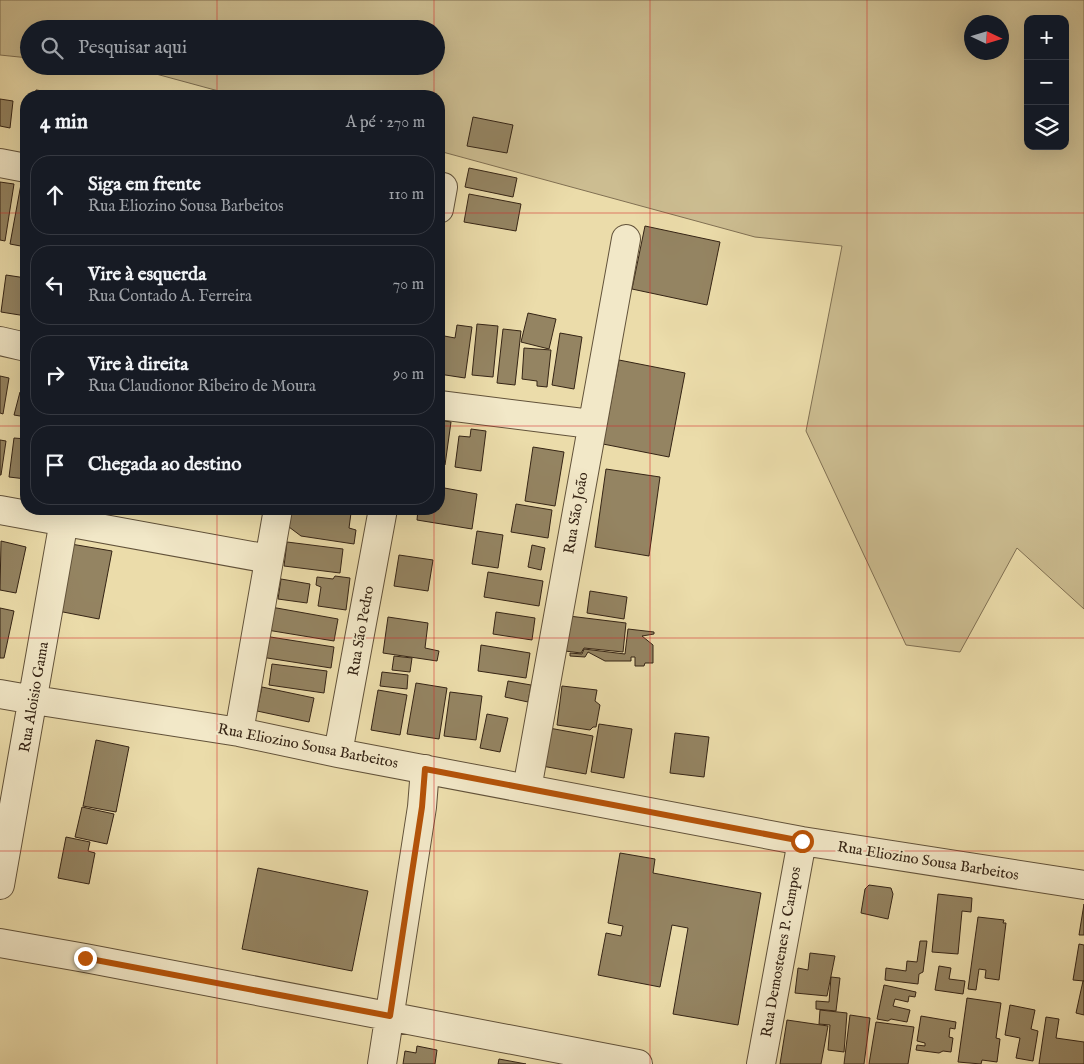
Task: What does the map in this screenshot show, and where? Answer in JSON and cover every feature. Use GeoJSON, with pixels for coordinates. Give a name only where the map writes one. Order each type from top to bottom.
{"type":"FeatureCollection","features":[{"type":"Feature","properties":{"kind":"street"},"geometry":{"type":"LineString","coordinates":[[0,163],[20,167]]}},
{"type":"Feature","properties":{"kind":"street","name":"Rua São João"},"geometry":{"type":"LineString","coordinates":[[527,788],[626,238]]}},
{"type":"Feature","properties":{"kind":"street"},"geometry":{"type":"LineString","coordinates":[[0,341],[20,346]]}},
{"type":"Feature","properties":{"kind":"street"},"geometry":{"type":"LineString","coordinates":[[445,406],[591,424]]}},
{"type":"Feature","properties":{"kind":"street"},"geometry":{"type":"LineString","coordinates":[[0,510],[20,512]]}},
{"type":"Feature","properties":{"kind":"street"},"geometry":{"type":"LineString","coordinates":[[65,515],[269,559]]}},
{"type":"Feature","properties":{"kind":"street","name":"Rua Aloisio Gama"},"geometry":{"type":"LineString","coordinates":[[0,885],[65,515]]}},
{"type":"Feature","properties":{"kind":"street"},"geometry":{"type":"LineString","coordinates":[[239,732],[277,515]]}},
{"type":"Feature","properties":{"kind":"street","name":"Rua São Pedro"},"geometry":{"type":"LineString","coordinates":[[338,753],[382,515]]}},
{"type":"Feature","properties":{"kind":"street","name":"Rua Eliozino Sousa Barbeitos"},"geometry":{"type":"LineString","coordinates":[[0,694],[239,732],[338,753],[802,841],[1084,886]]}},
{"type":"Feature","properties":{"kind":"street"},"geometry":{"type":"LineString","coordinates":[[382,1064],[422,807],[425,769]]}},
{"type":"Feature","properties":{"kind":"street","name":"Rua Demostenes P. Campos"},"geometry":{"type":"LineString","coordinates":[[761,1064],[802,841]]}},
{"type":"Feature","properties":{"kind":"street"},"geometry":{"type":"LineString","coordinates":[[0,943],[95,959],[638,1064]]}},
{"type":"Feature","properties":{"kind":"shaded area"},"geometry":{"type":"Polygon","coordinates":[[[0,0],[1084,0],[1084,609],[1017,548],[960,652],[906,645],[806,431],[842,246],[755,237],[445,153],[445,90],[215,90],[160,75],[445,75],[445,20],[20,20],[20,57],[0,55],[0,0]]]}},
{"type":"Feature","properties":{"kind":"building"},"geometry":{"type":"Polygon","coordinates":[[[0,99],[13,101],[10,128],[0,126],[0,99]]]}},
{"type":"Feature","properties":{"kind":"building"},"geometry":{"type":"Polygon","coordinates":[[[473,117],[513,125],[507,153],[467,146],[473,117]]]}},
{"type":"Feature","properties":{"kind":"building"},"geometry":{"type":"Polygon","coordinates":[[[469,168],[517,178],[513,197],[465,187],[469,168]]]}},
{"type":"Feature","properties":{"kind":"building"},"geometry":{"type":"Polygon","coordinates":[[[0,182],[14,184],[5,241],[0,240],[0,182]]]}},
{"type":"Feature","properties":{"kind":"building"},"geometry":{"type":"Polygon","coordinates":[[[20,189],[20,246],[10,244],[20,189]]]}},
{"type":"Feature","properties":{"kind":"building"},"geometry":{"type":"Polygon","coordinates":[[[469,194],[521,204],[516,231],[464,222],[469,194]]]}},
{"type":"Feature","properties":{"kind":"building"},"geometry":{"type":"Polygon","coordinates":[[[645,226],[720,242],[707,305],[632,289],[645,226]]]}},
{"type":"Feature","properties":{"kind":"building"},"geometry":{"type":"Polygon","coordinates":[[[6,275],[20,277],[20,315],[1,312],[6,275]]]}},
{"type":"Feature","properties":{"kind":"building"},"geometry":{"type":"Polygon","coordinates":[[[528,313],[556,319],[549,349],[521,342],[528,313]]]}},
{"type":"Feature","properties":{"kind":"building"},"geometry":{"type":"Polygon","coordinates":[[[477,324],[498,326],[493,377],[472,375],[477,324]]]}},
{"type":"Feature","properties":{"kind":"building"},"geometry":{"type":"Polygon","coordinates":[[[457,325],[472,327],[465,378],[445,375],[445,336],[455,338],[457,325]]]}},
{"type":"Feature","properties":{"kind":"building"},"geometry":{"type":"Polygon","coordinates":[[[503,329],[521,331],[515,385],[497,383],[503,329]]]}},
{"type":"Feature","properties":{"kind":"building"},"geometry":{"type":"Polygon","coordinates":[[[560,333],[582,337],[574,389],[552,385],[560,333]]]}},
{"type":"Feature","properties":{"kind":"building"},"geometry":{"type":"Polygon","coordinates":[[[524,348],[551,350],[547,387],[537,386],[537,381],[522,379],[524,348]]]}},
{"type":"Feature","properties":{"kind":"building"},"geometry":{"type":"Polygon","coordinates":[[[619,360],[685,373],[669,457],[603,444],[619,360]]]}},
{"type":"Feature","properties":{"kind":"building"},"geometry":{"type":"Polygon","coordinates":[[[0,376],[9,378],[3,414],[0,413],[0,376]]]}},
{"type":"Feature","properties":{"kind":"building"},"geometry":{"type":"Polygon","coordinates":[[[20,392],[20,416],[14,415],[20,392]]]}},
{"type":"Feature","properties":{"kind":"building"},"geometry":{"type":"Polygon","coordinates":[[[445,421],[451,422],[445,465],[445,421]]]}},
{"type":"Feature","properties":{"kind":"building"},"geometry":{"type":"Polygon","coordinates":[[[471,429],[486,431],[481,471],[455,467],[459,436],[470,437],[471,429]]]}},
{"type":"Feature","properties":{"kind":"building"},"geometry":{"type":"Polygon","coordinates":[[[14,438],[20,438],[20,478],[9,477],[14,438]]]}},
{"type":"Feature","properties":{"kind":"building"},"geometry":{"type":"Polygon","coordinates":[[[0,440],[6,441],[1,475],[0,475],[0,440]]]}},
{"type":"Feature","properties":{"kind":"building"},"geometry":{"type":"Polygon","coordinates":[[[533,447],[564,452],[555,506],[525,501],[533,447]]]}},
{"type":"Feature","properties":{"kind":"building"},"geometry":{"type":"Polygon","coordinates":[[[606,469],[660,477],[649,556],[595,547],[606,469]]]}},
{"type":"Feature","properties":{"kind":"building"},"geometry":{"type":"Polygon","coordinates":[[[445,488],[477,494],[472,529],[417,520],[417,515],[445,515],[445,488]]]}},
{"type":"Feature","properties":{"kind":"building"},"geometry":{"type":"Polygon","coordinates":[[[516,504],[552,510],[548,538],[511,532],[516,504]]]}},
{"type":"Feature","properties":{"kind":"building"},"geometry":{"type":"Polygon","coordinates":[[[291,515],[351,515],[349,528],[356,530],[354,544],[301,536],[289,527],[291,515]]]}},
{"type":"Feature","properties":{"kind":"building"},"geometry":{"type":"Polygon","coordinates":[[[477,531],[503,535],[498,568],[472,564],[477,531]]]}},
{"type":"Feature","properties":{"kind":"building"},"geometry":{"type":"Polygon","coordinates":[[[1,541],[26,547],[16,593],[0,590],[1,541]]]}},
{"type":"Feature","properties":{"kind":"building"},"geometry":{"type":"Polygon","coordinates":[[[287,542],[343,549],[340,573],[284,566],[287,542]]]}},
{"type":"Feature","properties":{"kind":"building"},"geometry":{"type":"Polygon","coordinates":[[[71,544],[112,551],[99,619],[58,611],[71,544]]]}},
{"type":"Feature","properties":{"kind":"building"},"geometry":{"type":"Polygon","coordinates":[[[532,545],[545,548],[541,570],[528,567],[532,545]]]}},
{"type":"Feature","properties":{"kind":"building"},"geometry":{"type":"Polygon","coordinates":[[[399,555],[433,560],[428,591],[394,586],[399,555]]]}},
{"type":"Feature","properties":{"kind":"building"},"geometry":{"type":"Polygon","coordinates":[[[488,572],[543,581],[539,606],[484,597],[488,572]]]}},
{"type":"Feature","properties":{"kind":"building"},"geometry":{"type":"Polygon","coordinates":[[[335,576],[350,578],[346,610],[318,606],[321,587],[316,585],[317,577],[333,579],[335,576]]]}},
{"type":"Feature","properties":{"kind":"building"},"geometry":{"type":"Polygon","coordinates":[[[281,579],[310,584],[307,603],[278,599],[281,579]]]}},
{"type":"Feature","properties":{"kind":"building"},"geometry":{"type":"Polygon","coordinates":[[[590,591],[627,597],[624,619],[587,613],[590,591]]]}},
{"type":"Feature","properties":{"kind":"building"},"geometry":{"type":"Polygon","coordinates":[[[271,607],[338,619],[334,641],[267,630],[271,607]]]}},
{"type":"Feature","properties":{"kind":"building"},"geometry":{"type":"Polygon","coordinates":[[[0,608],[14,611],[4,658],[0,658],[0,608]]]}},
{"type":"Feature","properties":{"kind":"building"},"geometry":{"type":"Polygon","coordinates":[[[496,612],[535,618],[532,640],[493,634],[496,612]]]}},
{"type":"Feature","properties":{"kind":"building"},"geometry":{"type":"Polygon","coordinates":[[[569,616],[626,623],[623,652],[584,648],[581,653],[565,651],[569,616]]]}},
{"type":"Feature","properties":{"kind":"building"},"geometry":{"type":"Polygon","coordinates":[[[388,617],[428,623],[425,648],[439,651],[437,661],[383,653],[388,617]]]}},
{"type":"Feature","properties":{"kind":"building"},"geometry":{"type":"Polygon","coordinates":[[[628,629],[654,632],[654,634],[642,636],[653,645],[653,663],[635,666],[635,657],[631,657],[631,661],[605,661],[588,652],[585,657],[570,656],[570,653],[582,654],[584,649],[625,654],[628,629]]]}},
{"type":"Feature","properties":{"kind":"building"},"geometry":{"type":"Polygon","coordinates":[[[264,636],[334,647],[331,668],[261,657],[264,636]]]}},
{"type":"Feature","properties":{"kind":"building"},"geometry":{"type":"Polygon","coordinates":[[[481,645],[530,653],[526,678],[478,671],[481,645]]]}},
{"type":"Feature","properties":{"kind":"building"},"geometry":{"type":"Polygon","coordinates":[[[394,656],[412,658],[410,672],[392,670],[394,656]]]}},
{"type":"Feature","properties":{"kind":"building"},"geometry":{"type":"Polygon","coordinates":[[[272,664],[327,671],[324,693],[269,685],[272,664]]]}},
{"type":"Feature","properties":{"kind":"building"},"geometry":{"type":"Polygon","coordinates":[[[382,672],[408,675],[407,689],[380,686],[382,672]]]}},
{"type":"Feature","properties":{"kind":"building"},"geometry":{"type":"Polygon","coordinates":[[[508,681],[531,685],[528,702],[505,697],[508,681]]]}},
{"type":"Feature","properties":{"kind":"building"},"geometry":{"type":"Polygon","coordinates":[[[416,683],[447,688],[439,739],[407,734],[416,683]]]}},
{"type":"Feature","properties":{"kind":"building"},"geometry":{"type":"Polygon","coordinates":[[[562,686],[597,690],[595,701],[600,705],[596,727],[590,730],[557,725],[562,686]]]}},
{"type":"Feature","properties":{"kind":"building"},"geometry":{"type":"Polygon","coordinates":[[[262,687],[314,698],[309,722],[257,711],[262,687]]]}},
{"type":"Feature","properties":{"kind":"building"},"geometry":{"type":"Polygon","coordinates":[[[378,690],[407,695],[400,735],[371,730],[378,690]]]}},
{"type":"Feature","properties":{"kind":"building"},"geometry":{"type":"Polygon","coordinates":[[[450,692],[482,696],[476,740],[444,736],[450,692]]]}},
{"type":"Feature","properties":{"kind":"building"},"geometry":{"type":"Polygon","coordinates":[[[487,714],[508,718],[500,752],[480,748],[487,714]]]}},
{"type":"Feature","properties":{"kind":"building"},"geometry":{"type":"Polygon","coordinates":[[[599,724],[632,729],[624,778],[591,772],[599,724]]]}},
{"type":"Feature","properties":{"kind":"building"},"geometry":{"type":"Polygon","coordinates":[[[549,728],[593,736],[586,774],[542,766],[549,728]]]}},
{"type":"Feature","properties":{"kind":"building"},"geometry":{"type":"Polygon","coordinates":[[[675,733],[709,737],[704,777],[670,773],[675,733]]]}},
{"type":"Feature","properties":{"kind":"building"},"geometry":{"type":"Polygon","coordinates":[[[96,740],[129,747],[116,812],[83,806],[96,740]]]}},
{"type":"Feature","properties":{"kind":"building"},"geometry":{"type":"Polygon","coordinates":[[[82,807],[114,814],[107,844],[75,837],[82,807]]]}},
{"type":"Feature","properties":{"kind":"building"},"geometry":{"type":"Polygon","coordinates":[[[66,837],[90,842],[88,851],[95,853],[89,884],[58,878],[66,837]]]}},
{"type":"Feature","properties":{"kind":"building"},"geometry":{"type":"Polygon","coordinates":[[[620,853],[655,859],[653,873],[761,893],[738,1025],[673,1014],[688,928],[672,925],[660,987],[598,975],[606,933],[621,936],[623,926],[608,923],[620,853]]]}},
{"type":"Feature","properties":{"kind":"building"},"geometry":{"type":"Polygon","coordinates":[[[258,868],[368,891],[352,971],[242,949],[258,868]]]}},
{"type":"Feature","properties":{"kind":"building"},"geometry":{"type":"Polygon","coordinates":[[[869,885],[891,888],[893,894],[888,919],[861,913],[865,889],[869,885]]]}},
{"type":"Feature","properties":{"kind":"building"},"geometry":{"type":"Polygon","coordinates":[[[938,894],[972,898],[971,912],[962,911],[958,954],[932,952],[938,894]]]}},
{"type":"Feature","properties":{"kind":"building"},"geometry":{"type":"Polygon","coordinates":[[[1084,904],[1084,935],[1079,935],[1084,904]]]}},
{"type":"Feature","properties":{"kind":"building"},"geometry":{"type":"Polygon","coordinates":[[[978,917],[1004,920],[1003,923],[1006,923],[999,980],[985,978],[986,970],[979,969],[976,990],[968,989],[978,917]]]}},
{"type":"Feature","properties":{"kind":"building"},"geometry":{"type":"Polygon","coordinates":[[[920,941],[927,941],[923,972],[919,974],[918,984],[885,980],[886,968],[906,971],[907,961],[917,962],[920,941]]]}},
{"type":"Feature","properties":{"kind":"building"},"geometry":{"type":"Polygon","coordinates":[[[1079,944],[1084,945],[1084,981],[1073,980],[1079,944]]]}},
{"type":"Feature","properties":{"kind":"building"},"geometry":{"type":"Polygon","coordinates":[[[810,953],[835,956],[827,996],[795,993],[798,968],[808,970],[810,953]]]}},
{"type":"Feature","properties":{"kind":"building"},"geometry":{"type":"Polygon","coordinates":[[[939,966],[951,968],[949,979],[965,981],[963,994],[935,990],[939,966]]]}},
{"type":"Feature","properties":{"kind":"building"},"geometry":{"type":"Polygon","coordinates":[[[831,977],[840,978],[836,1011],[816,1009],[816,1001],[829,1002],[831,977]]]}},
{"type":"Feature","properties":{"kind":"building"},"geometry":{"type":"Polygon","coordinates":[[[1084,981],[1084,1015],[1076,1013],[1084,981]]]}},
{"type":"Feature","properties":{"kind":"building"},"geometry":{"type":"Polygon","coordinates":[[[884,985],[916,992],[915,997],[909,996],[908,1002],[895,999],[893,1006],[910,1010],[907,1022],[877,1019],[884,985]]]}},
{"type":"Feature","properties":{"kind":"building"},"geometry":{"type":"Polygon","coordinates":[[[967,998],[1001,1003],[996,1038],[1000,1039],[997,1062],[982,1060],[981,1064],[958,1062],[967,998]]]}},
{"type":"Feature","properties":{"kind":"building"},"geometry":{"type":"Polygon","coordinates":[[[1010,1005],[1035,1010],[1031,1029],[1038,1031],[1033,1061],[1016,1058],[1020,1038],[1005,1035],[1010,1005]]]}},
{"type":"Feature","properties":{"kind":"building"},"geometry":{"type":"Polygon","coordinates":[[[820,1010],[847,1013],[844,1052],[828,1050],[830,1025],[819,1024],[820,1010]]]}},
{"type":"Feature","properties":{"kind":"building"},"geometry":{"type":"Polygon","coordinates":[[[850,1015],[870,1018],[864,1064],[844,1064],[850,1015]]]}},
{"type":"Feature","properties":{"kind":"building"},"geometry":{"type":"Polygon","coordinates":[[[921,1016],[956,1022],[955,1029],[950,1028],[949,1037],[953,1038],[951,1052],[943,1051],[939,1053],[916,1050],[917,1045],[925,1046],[925,1043],[917,1041],[921,1016]]]}},
{"type":"Feature","properties":{"kind":"building"},"geometry":{"type":"Polygon","coordinates":[[[1046,1017],[1059,1019],[1056,1038],[1084,1042],[1084,1064],[1039,1064],[1046,1017]]]}},
{"type":"Feature","properties":{"kind":"building"},"geometry":{"type":"Polygon","coordinates":[[[787,1020],[828,1026],[821,1064],[780,1064],[787,1020]]]}},
{"type":"Feature","properties":{"kind":"building"},"geometry":{"type":"Polygon","coordinates":[[[876,1022],[914,1027],[908,1064],[869,1064],[876,1022]]]}},
{"type":"Feature","properties":{"kind":"building"},"geometry":{"type":"Polygon","coordinates":[[[417,1046],[437,1050],[435,1064],[403,1064],[405,1051],[416,1053],[417,1046]]]}},
{"type":"Feature","properties":{"kind":"building"},"geometry":{"type":"Polygon","coordinates":[[[499,1059],[526,1064],[498,1064],[499,1059]]]}},
{"type":"Feature","properties":{"kind":"route"},"geometry":{"type":"LineString","coordinates":[[85,958],[390,1016],[422,807],[425,769],[802,841]]}}]}
